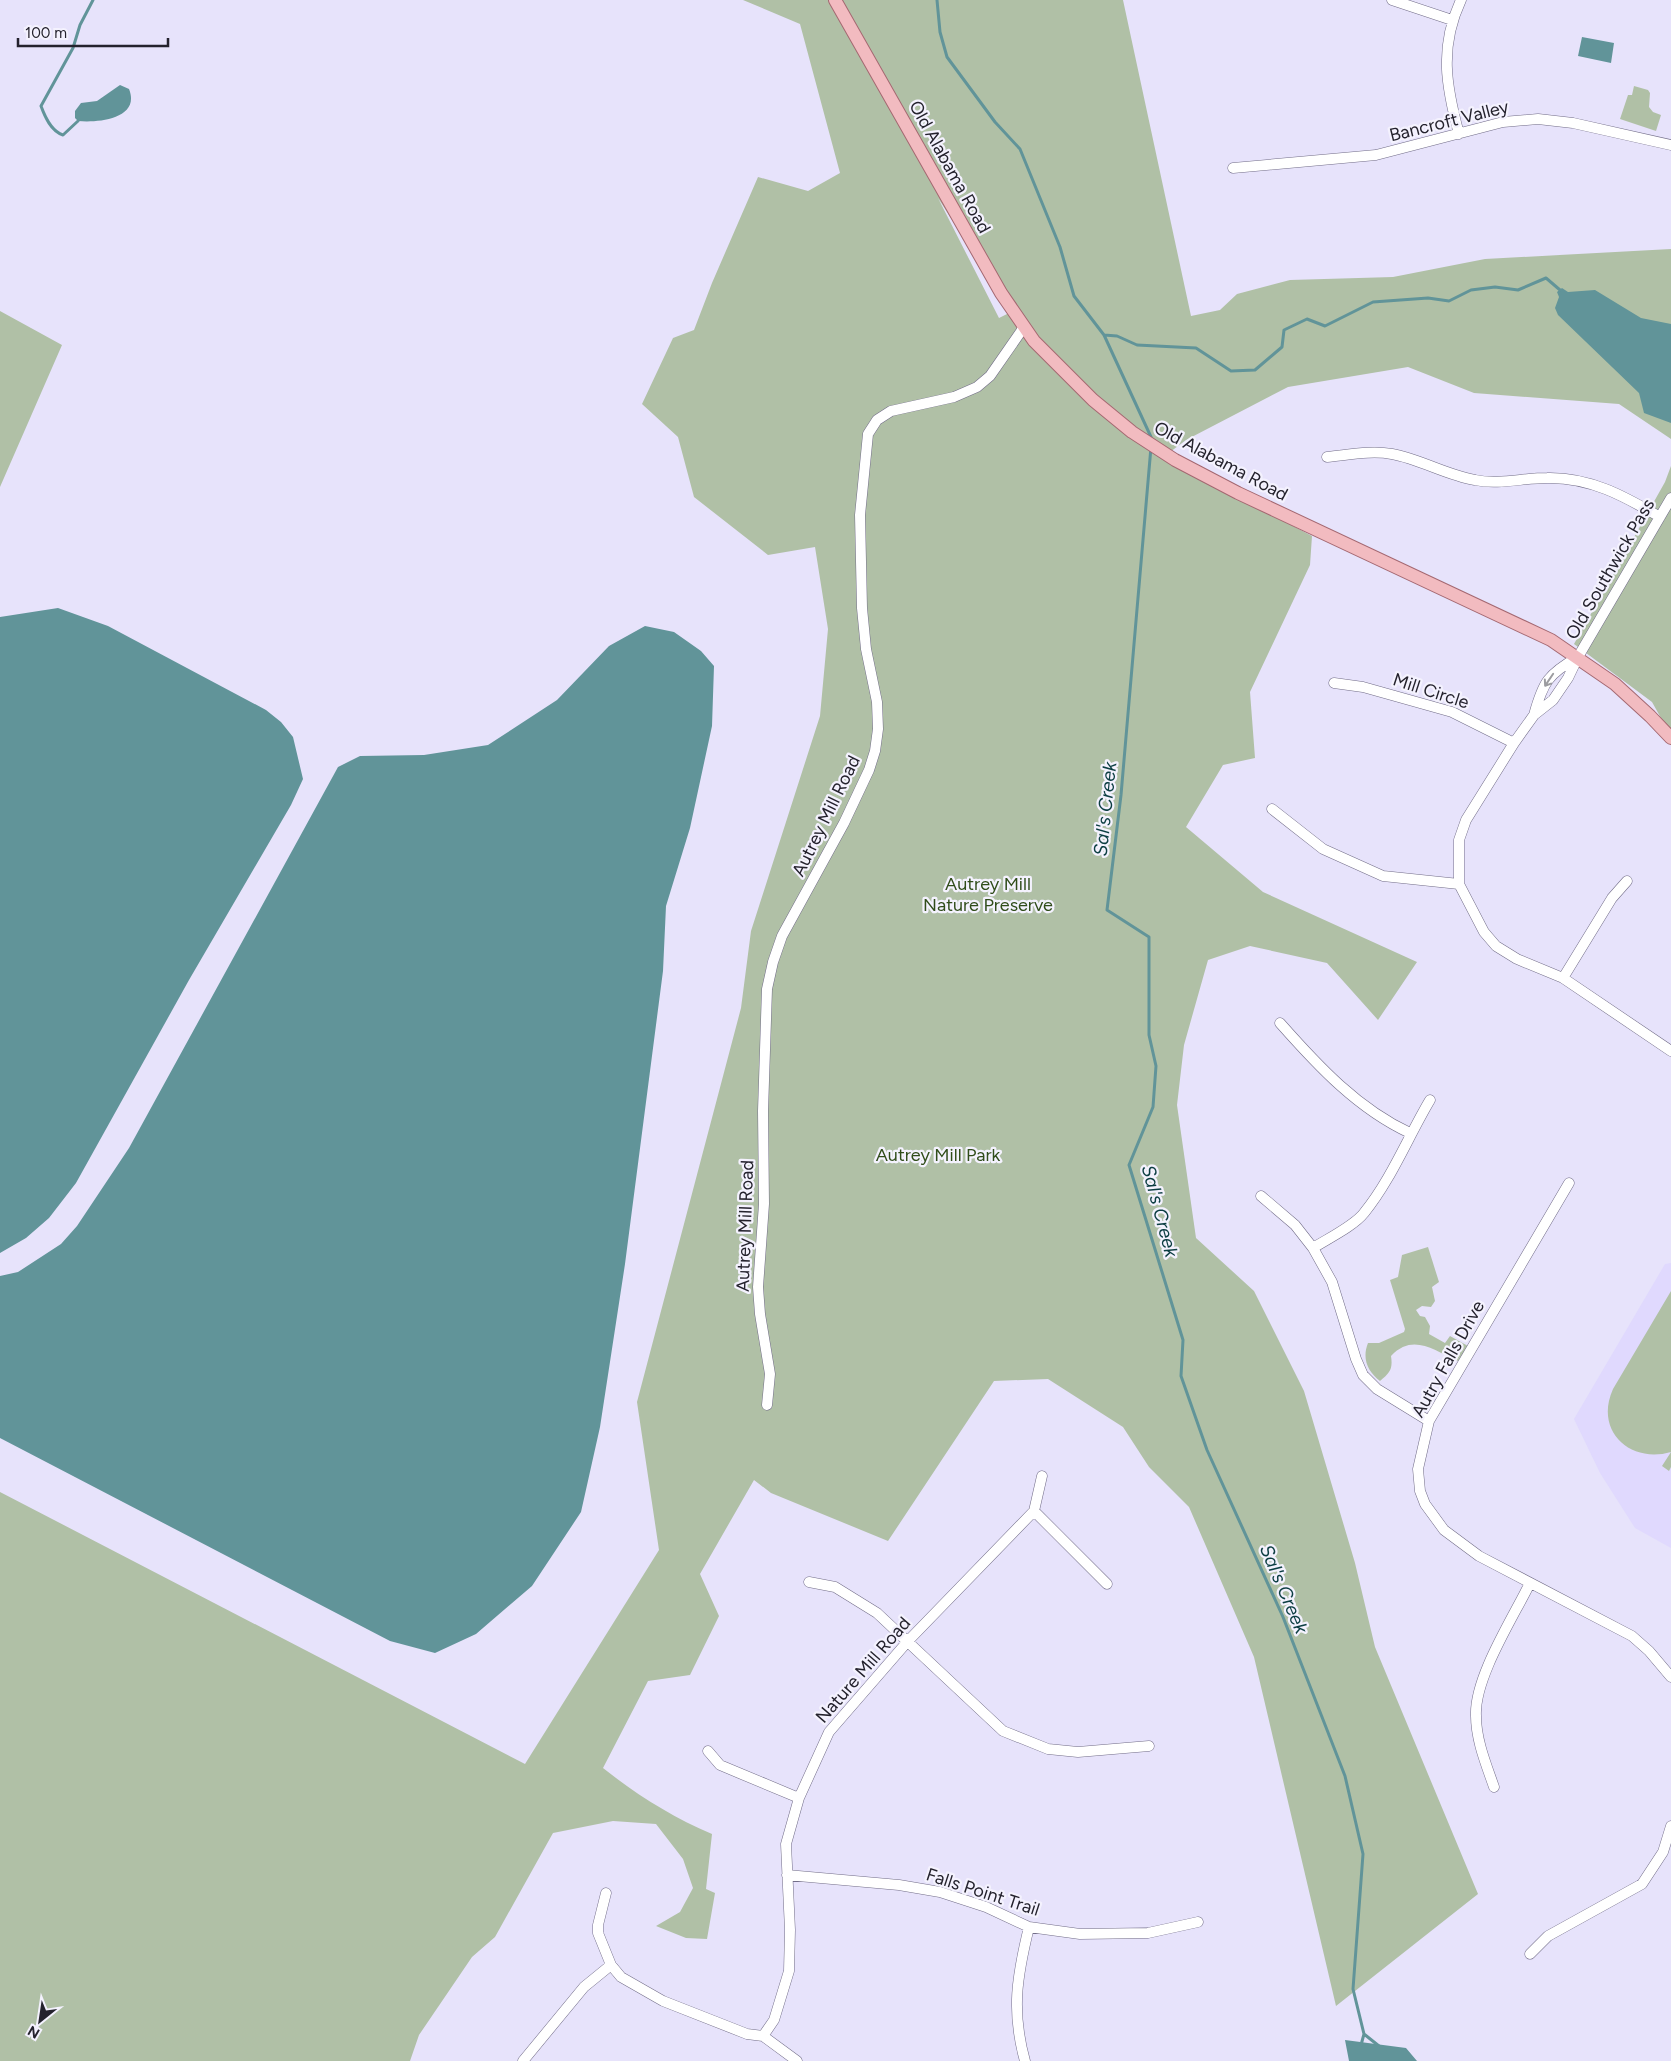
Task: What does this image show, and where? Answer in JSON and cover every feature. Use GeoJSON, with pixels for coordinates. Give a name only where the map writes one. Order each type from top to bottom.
{"type":"FeatureCollection","features":[{"type":"Feature","properties":{"kind":"main road","name":"Old Alabama Road"},"geometry":{"type":"LineString","coordinates":[[835,0],[981,260],[1024,327],[1053,362],[1093,400],[1132,432],[1175,460],[1238,493],[1522,625],[1578,657],[1615,684],[1671,738]]}},
{"type":"Feature","properties":{"kind":"street"},"geometry":{"type":"LineString","coordinates":[[1392,0],[1452,20]]}},
{"type":"Feature","properties":{"kind":"street"},"geometry":{"type":"LineString","coordinates":[[1459,134],[1446,71],[1452,20],[1460,0]]}},
{"type":"Feature","properties":{"kind":"street","name":"Bancroft Valley"},"geometry":{"type":"LineString","coordinates":[[1233,168],[1376,155],[1503,122],[1538,119],[1573,123],[1671,145]]}},
{"type":"Feature","properties":{"kind":"street","name":"Autrey Mill Road"},"geometry":{"type":"LineString","coordinates":[[767,1405],[770,1374],[760,1314],[758,1287],[764,1204],[763,1111],[767,989],[772,962],[782,936],[844,823],[869,770],[875,751],[878,729],[877,702],[866,649],[862,608],[860,515],[868,434],[877,420],[891,411],[954,398],[977,387],[990,376],[1024,327]]}},
{"type":"Feature","properties":{"kind":"street"},"geometry":{"type":"LineString","coordinates":[[1327,457],[1368,453],[1390,454],[1411,459],[1451,476],[1478,481],[1548,478],[1578,480],[1615,492],[1660,516]]}},
{"type":"Feature","properties":{"kind":"street","name":"Old Southwick Pass"},"geometry":{"type":"LineString","coordinates":[[1578,657],[1671,498]]}},
{"type":"Feature","properties":{"kind":"street"},"geometry":{"type":"LineString","coordinates":[[1578,657],[1556,669],[1540,692],[1534,715],[1514,743],[1466,820],[1459,840],[1459,884],[1484,932],[1496,946],[1517,960],[1562,978],[1671,1051]]}},
{"type":"Feature","properties":{"kind":"street","name":"Mill Circle"},"geometry":{"type":"LineString","coordinates":[[1334,683],[1363,687],[1452,712],[1514,743]]}},
{"type":"Feature","properties":{"kind":"street"},"geometry":{"type":"LineString","coordinates":[[1272,810],[1323,849],[1383,876],[1459,884]]}},
{"type":"Feature","properties":{"kind":"street"},"geometry":{"type":"LineString","coordinates":[[1562,978],[1612,898],[1627,881]]}},
{"type":"Feature","properties":{"kind":"street"},"geometry":{"type":"LineString","coordinates":[[1280,1023],[1358,1102],[1385,1122],[1410,1134]]}},
{"type":"Feature","properties":{"kind":"street"},"geometry":{"type":"LineString","coordinates":[[1313,1248],[1363,1215],[1400,1157],[1410,1134],[1430,1100]]}},
{"type":"Feature","properties":{"kind":"street","name":"Autry Falls Drive"},"geometry":{"type":"LineString","coordinates":[[1569,1183],[1429,1421],[1418,1469],[1420,1491],[1425,1504],[1444,1530],[1478,1556],[1632,1636],[1649,1650],[1671,1677]]}},
{"type":"Feature","properties":{"kind":"street"},"geometry":{"type":"LineString","coordinates":[[1261,1196],[1295,1225],[1313,1248],[1332,1282],[1356,1359],[1363,1375],[1377,1389],[1429,1421]]}},
{"type":"Feature","properties":{"kind":"street"},"geometry":{"type":"LineString","coordinates":[[1042,1476],[1034,1511],[1107,1584]]}},
{"type":"Feature","properties":{"kind":"street","name":"Nature Mill Road"},"geometry":{"type":"LineString","coordinates":[[763,2036],[774,2020],[789,1971],[790,1930],[786,1844],[799,1798],[829,1732],[908,1641],[1034,1511]]}},
{"type":"Feature","properties":{"kind":"street"},"geometry":{"type":"LineString","coordinates":[[809,1582],[835,1587],[877,1613],[1004,1731],[1048,1749],[1078,1752],[1150,1746]]}},
{"type":"Feature","properties":{"kind":"street"},"geometry":{"type":"LineString","coordinates":[[1494,1787],[1481,1748],[1476,1718],[1476,1698],[1483,1678],[1530,1583]]}},
{"type":"Feature","properties":{"kind":"street"},"geometry":{"type":"LineString","coordinates":[[708,1751],[720,1765],[799,1798]]}},
{"type":"Feature","properties":{"kind":"street"},"geometry":{"type":"LineString","coordinates":[[1530,1954],[1548,1936],[1642,1884],[1667,1855],[1671,1826]]}},
{"type":"Feature","properties":{"kind":"street","name":"Falls Point Trail"},"geometry":{"type":"LineString","coordinates":[[787,1875],[898,1885],[940,1892],[986,1907],[1029,1927],[1080,1934],[1148,1933],[1198,1922]]}},
{"type":"Feature","properties":{"kind":"street"},"geometry":{"type":"LineString","coordinates":[[606,1894],[598,1925],[598,1933],[611,1965],[621,1977],[663,2001],[747,2034],[763,2036],[796,2061]]}},
{"type":"Feature","properties":{"kind":"street"},"geometry":{"type":"LineString","coordinates":[[1025,2061],[1017,2034],[1015,2002],[1019,1965],[1029,1927]]}},
{"type":"Feature","properties":{"kind":"street"},"geometry":{"type":"LineString","coordinates":[[523,2061],[584,1987],[611,1965]]}},
{"type":"Feature","properties":{"kind":"shaded area"},"geometry":{"type":"Polygon","coordinates":[[[1582,37],[1614,43],[1611,63],[1578,56],[1582,37]]]}},
{"type":"Feature","properties":{"kind":"shaded area"},"geometry":{"type":"Polygon","coordinates":[[[120,85],[129,89],[131,99],[129,107],[123,113],[106,120],[78,121],[75,118],[75,111],[81,103],[97,101],[120,85]]]}},
{"type":"Feature","properties":{"kind":"shaded area"},"geometry":{"type":"Polygon","coordinates":[[[1562,288],[1568,292],[1595,290],[1641,318],[1671,324],[1671,423],[1644,413],[1639,393],[1558,315],[1555,308],[1559,297],[1557,292],[1562,288]]]}},
{"type":"Feature","properties":{"kind":"shaded area"},"geometry":{"type":"Polygon","coordinates":[[[58,608],[108,626],[266,710],[281,722],[293,737],[303,779],[291,805],[189,980],[76,1183],[49,1218],[26,1238],[0,1253],[0,617],[58,608]]]}},
{"type":"Feature","properties":{"kind":"shaded area"},"geometry":{"type":"Polygon","coordinates":[[[645,626],[674,632],[701,651],[714,666],[712,726],[690,828],[666,906],[663,971],[625,1264],[600,1427],[581,1512],[532,1586],[476,1634],[435,1653],[390,1641],[0,1438],[0,1276],[18,1272],[61,1244],[77,1226],[129,1148],[338,767],[360,756],[424,755],[488,745],[557,700],[609,646],[645,626]]]}},
{"type":"Feature","properties":{"kind":"shaded area"},"geometry":{"type":"Polygon","coordinates":[[[1671,1263],[1671,1548],[1635,1528],[1600,1473],[1574,1419],[1665,1264],[1671,1263]]]}},
{"type":"Feature","properties":{"kind":"shaded area"},"geometry":{"type":"Polygon","coordinates":[[[1345,2040],[1406,2048],[1417,2061],[1349,2061],[1345,2040]]]}},
{"type":"Feature","properties":{"kind":"green space"},"geometry":{"type":"Polygon","coordinates":[[[743,0],[1123,0],[1191,316],[1220,310],[1237,294],[1290,280],[1393,277],[1485,259],[1671,249],[1671,439],[1619,404],[1474,393],[1408,367],[1288,387],[1186,440],[1166,455],[1190,472],[1312,536],[1310,565],[1250,692],[1255,758],[1223,765],[1186,827],[1263,892],[1417,962],[1378,1020],[1327,963],[1250,946],[1208,960],[1184,1045],[1177,1105],[1196,1238],[1254,1291],[1304,1391],[1355,1563],[1375,1647],[1478,1894],[1336,2006],[1254,1657],[1189,1507],[1149,1467],[1123,1427],[1048,1379],[994,1381],[888,1541],[771,1493],[754,1480],[700,1574],[719,1616],[690,1675],[648,1681],[603,1768],[655,1805],[712,1834],[706,1889],[715,1893],[707,1939],[686,1938],[656,1926],[680,1912],[693,1888],[683,1859],[656,1824],[613,1821],[553,1833],[495,1937],[472,1957],[419,2035],[410,2061],[0,2061],[0,1492],[525,1764],[659,1550],[637,1402],[741,1008],[751,931],[820,716],[828,629],[815,547],[768,555],[694,497],[678,437],[642,404],[673,338],[694,330],[712,283],[758,177],[808,191],[840,173],[800,24],[743,0]],[[938,198],[999,318],[1011,312],[938,198]]]}},
{"type":"Feature","properties":{"kind":"green space"},"geometry":{"type":"Polygon","coordinates":[[[1634,86],[1648,90],[1650,93],[1649,107],[1653,112],[1661,115],[1656,131],[1620,119],[1628,95],[1632,95],[1634,86]]]}},
{"type":"Feature","properties":{"kind":"green space"},"geometry":{"type":"Polygon","coordinates":[[[0,311],[62,345],[0,487],[0,311]]]}},
{"type":"Feature","properties":{"kind":"green space"},"geometry":{"type":"Polygon","coordinates":[[[1671,466],[1671,736],[1652,702],[1574,644],[1665,482],[1671,466]]]}},
{"type":"Feature","properties":{"kind":"green space"},"geometry":{"type":"Polygon","coordinates":[[[1428,1247],[1439,1282],[1432,1287],[1435,1301],[1431,1307],[1422,1306],[1416,1310],[1420,1316],[1425,1317],[1430,1326],[1429,1334],[1445,1343],[1450,1336],[1468,1346],[1458,1361],[1423,1346],[1407,1346],[1399,1349],[1391,1356],[1392,1364],[1390,1370],[1380,1381],[1367,1364],[1366,1349],[1368,1343],[1379,1343],[1404,1332],[1405,1329],[1390,1280],[1398,1277],[1402,1255],[1428,1247]]]}},
{"type":"Feature","properties":{"kind":"green space"},"geometry":{"type":"Polygon","coordinates":[[[1671,1291],[1671,1452],[1642,1453],[1620,1441],[1612,1431],[1608,1418],[1608,1404],[1613,1389],[1671,1291]]]}},
{"type":"Feature","properties":{"kind":"green space"},"geometry":{"type":"Polygon","coordinates":[[[1671,1452],[1671,1467],[1669,1471],[1662,1466],[1671,1452]]]}},
{"type":"Feature","properties":{"kind":"waterway"},"geometry":{"type":"LineString","coordinates":[[78,121],[63,135],[52,127],[41,106],[73,48],[80,25],[93,0]]}},
{"type":"Feature","properties":{"kind":"waterway"},"geometry":{"type":"LineString","coordinates":[[937,0],[940,32],[947,57],[995,122],[1020,149],[1060,247],[1074,296],[1104,335],[1151,437],[1151,441]]}},
{"type":"Feature","properties":{"kind":"waterway"},"geometry":{"type":"LineString","coordinates":[[1104,335],[1117,336],[1137,345],[1196,348],[1231,371],[1255,370],[1282,347],[1284,330],[1307,319],[1325,326],[1373,302],[1428,298],[1449,301],[1471,290],[1495,287],[1518,290],[1546,278],[1560,290]]}},
{"type":"Feature","properties":{"kind":"waterway","name":"Sal's Creek"},"geometry":{"type":"LineString","coordinates":[[1151,447],[1121,795],[1107,910],[1149,937],[1149,1035],[1156,1066],[1153,1107],[1129,1165],[1183,1340],[1181,1376],[1207,1450],[1283,1617],[1345,1776],[1363,1854],[1353,1989],[1364,2034]]}},
{"type":"Feature","properties":{"kind":"waterway"},"geometry":{"type":"LineString","coordinates":[[1364,2034],[1379,2046]]}},
{"type":"Feature","properties":{"kind":"waterway"},"geometry":{"type":"LineString","coordinates":[[1361,2045],[1364,2034]]}},
{"type":"Feature","properties":{"kind":"park label","name":"Autrey Mill Nature Preserve"},"geometry":{"type":"Point","coordinates":[988,894]}},
{"type":"Feature","properties":{"kind":"park label","name":"Autrey Mill Park"},"geometry":{"type":"Point","coordinates":[938,1155]}}]}
